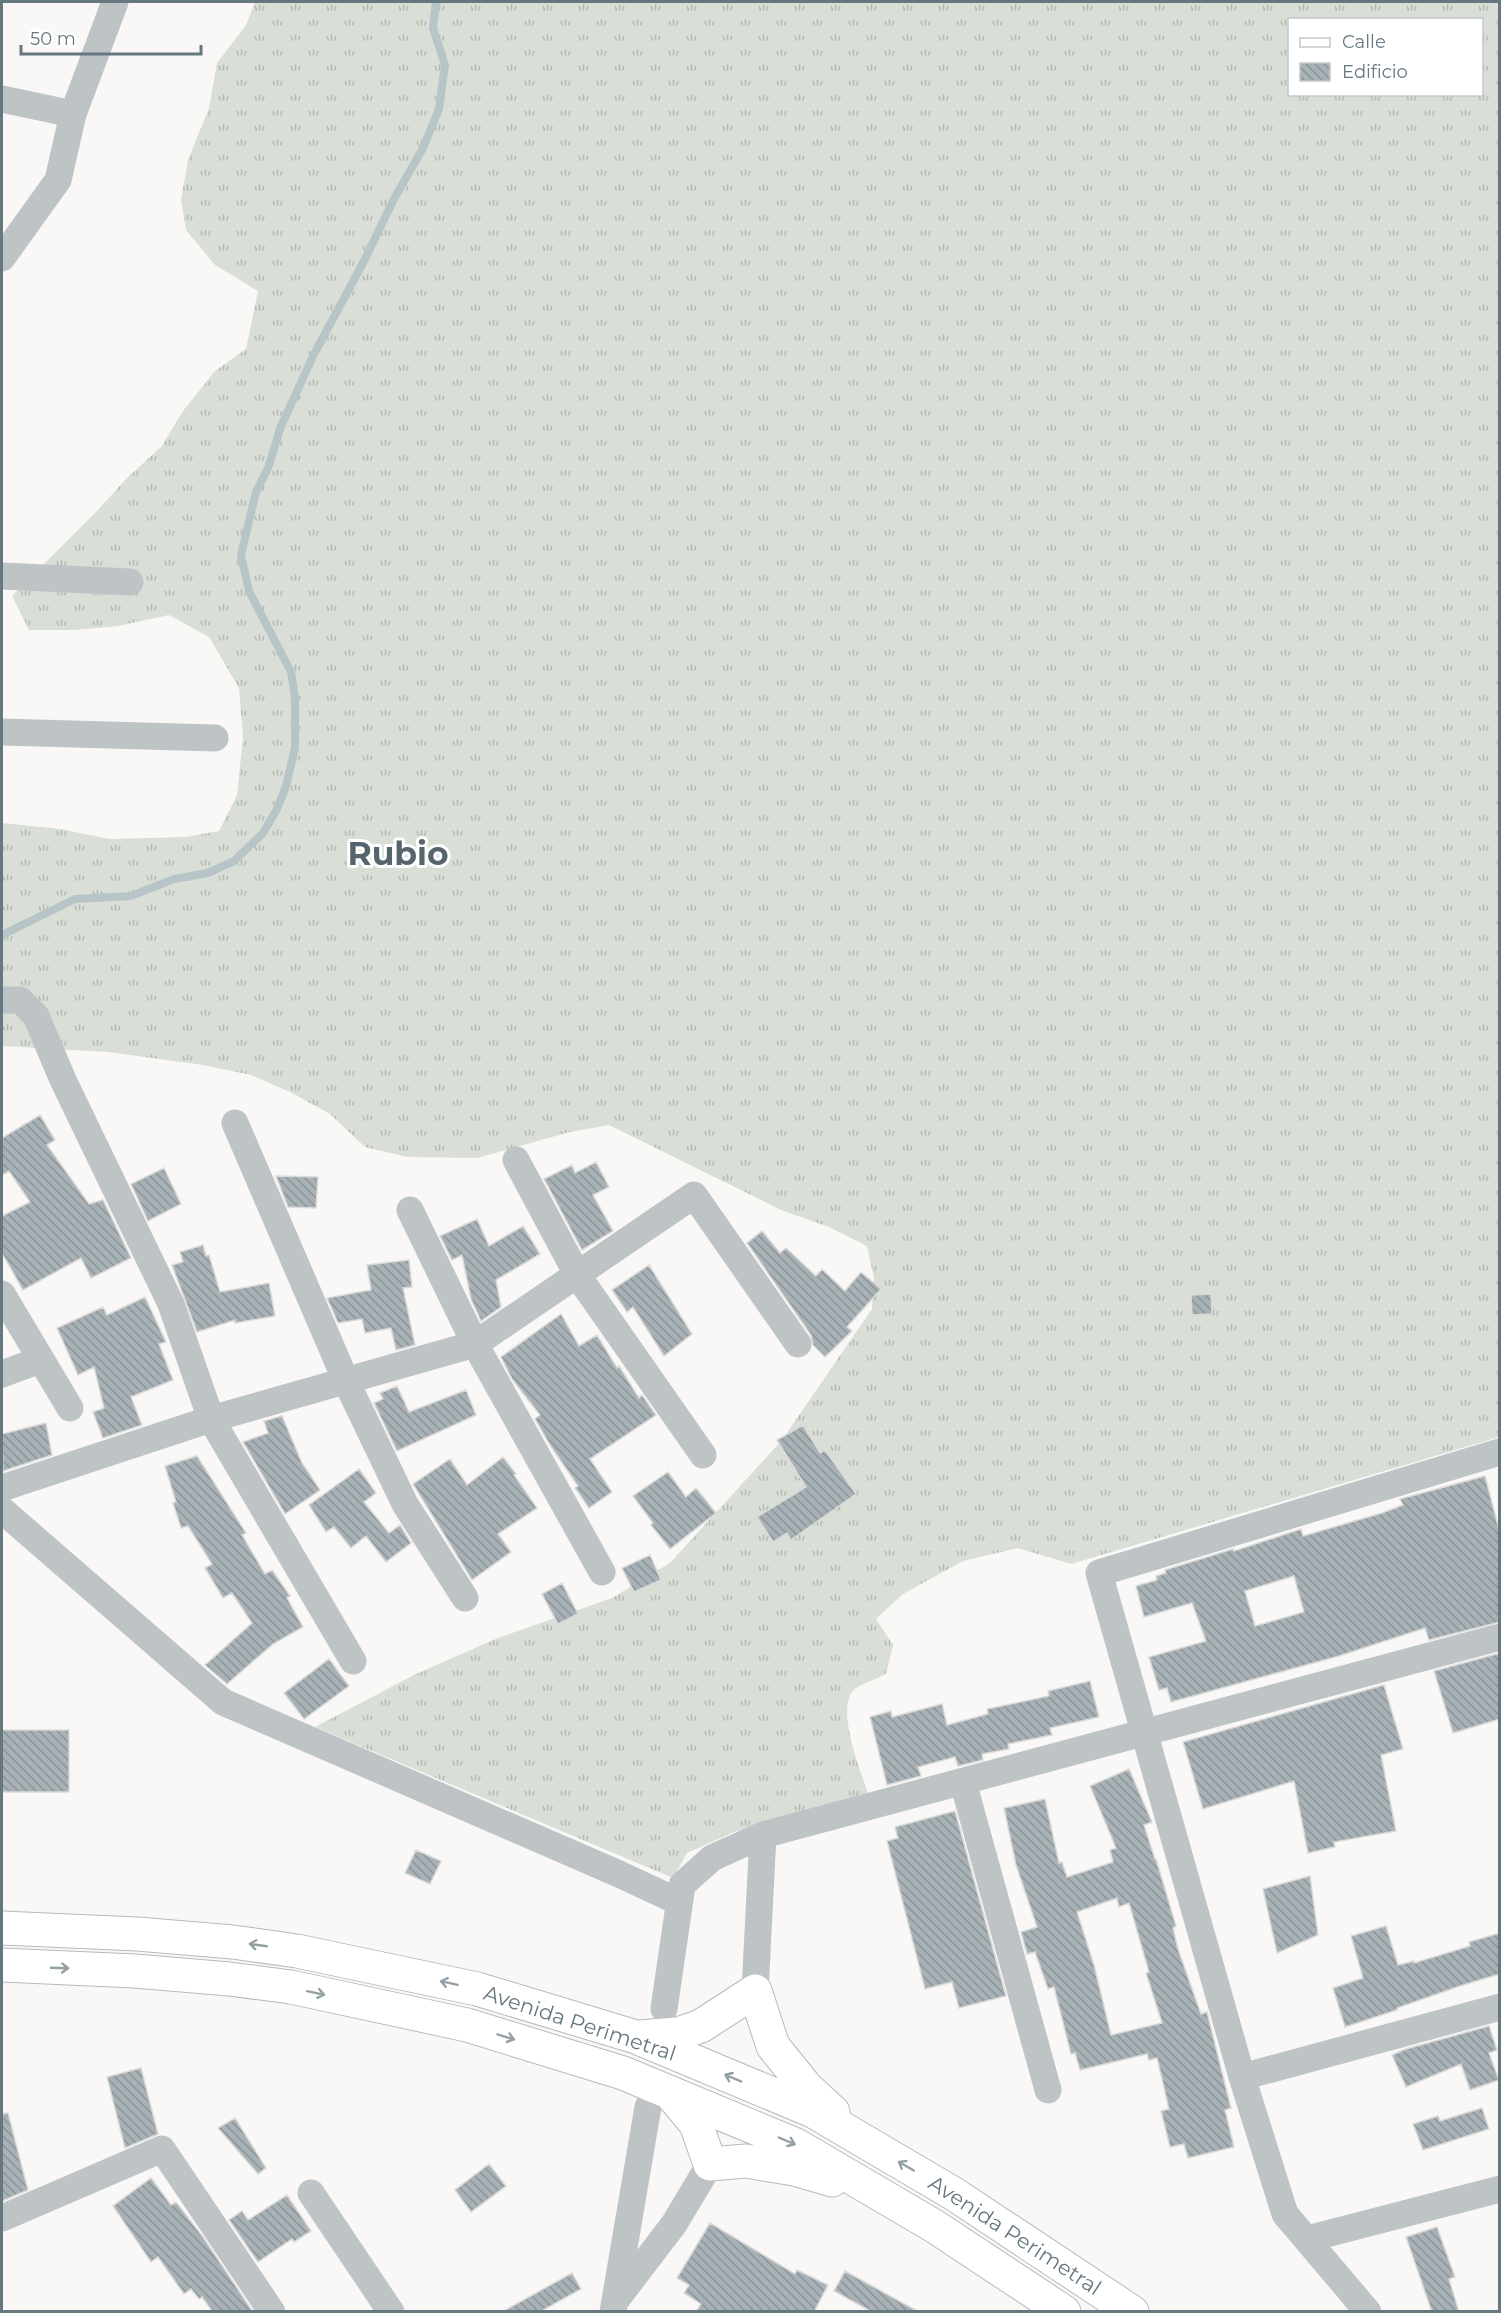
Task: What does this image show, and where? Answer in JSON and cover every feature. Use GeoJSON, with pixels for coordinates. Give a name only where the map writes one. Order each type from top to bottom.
{"type":"FeatureCollection","features":[{"type":"Feature","properties":{"kind":"main road","name":"Avenida Perimetral"},"geometry":{"type":"LineString","coordinates":[[2,1928],[137,1934],[233,1942],[297,1951],[477,1989],[636,2037],[813,2111],[954,2194],[1132,2312]]}},
{"type":"Feature","properties":{"kind":"main road","name":"Avenida Perimetral"},"geometry":{"type":"LineString","coordinates":[[2,1965],[135,1971],[291,1987],[467,2025],[623,2073],[658,2099],[796,2145],[934,2226],[1064,2312]]}},
{"type":"Feature","properties":{"kind":"main road"},"geometry":{"type":"LineString","coordinates":[[636,2037],[678,2034],[701,2026],[755,1991],[773,2046],[806,2087],[873,2146]]}},
{"type":"Feature","properties":{"kind":"main road"},"geometry":{"type":"LineString","coordinates":[[658,2099],[696,2124],[710,2164],[746,2161],[794,2169],[877,2193]]}},
{"type":"Feature","properties":{"kind":"street"},"geometry":{"type":"LineString","coordinates":[[2,258],[58,180],[73,114],[115,2]]}},
{"type":"Feature","properties":{"kind":"street"},"geometry":{"type":"LineString","coordinates":[[2,99],[73,114]]}},
{"type":"Feature","properties":{"kind":"street"},"geometry":{"type":"LineString","coordinates":[[2,576],[130,582]]}},
{"type":"Feature","properties":{"kind":"street"},"geometry":{"type":"LineString","coordinates":[[2,732],[215,738]]}},
{"type":"Feature","properties":{"kind":"street"},"geometry":{"type":"LineString","coordinates":[[2,1000],[20,1000],[36,1016],[63,1080],[171,1304],[211,1419],[353,1661]]}},
{"type":"Feature","properties":{"kind":"street"},"geometry":{"type":"LineString","coordinates":[[235,1123],[346,1381],[405,1504],[465,1598]]}},
{"type":"Feature","properties":{"kind":"street"},"geometry":{"type":"LineString","coordinates":[[516,1160],[578,1276],[703,1455]]}},
{"type":"Feature","properties":{"kind":"street"},"geometry":{"type":"LineString","coordinates":[[2,1488],[211,1419],[476,1344],[694,1195],[798,1344]]}},
{"type":"Feature","properties":{"kind":"street"},"geometry":{"type":"LineString","coordinates":[[410,1210],[476,1344],[602,1572]]}},
{"type":"Feature","properties":{"kind":"street"},"geometry":{"type":"LineString","coordinates":[[2,1294],[70,1408]]}},
{"type":"Feature","properties":{"kind":"street"},"geometry":{"type":"LineString","coordinates":[[2,1374],[40,1360]]}},
{"type":"Feature","properties":{"kind":"street"},"geometry":{"type":"LineString","coordinates":[[1368,2312],[1286,2214],[1242,2077],[1099,1573],[1500,1452]]}},
{"type":"Feature","properties":{"kind":"street"},"geometry":{"type":"LineString","coordinates":[[2,1510],[223,1702],[679,1902]]}},
{"type":"Feature","properties":{"kind":"street"},"geometry":{"type":"LineString","coordinates":[[664,2009],[682,1885],[712,1858],[763,1835],[1500,1637]]}},
{"type":"Feature","properties":{"kind":"street"},"geometry":{"type":"LineString","coordinates":[[963,1782],[1048,2090]]}},
{"type":"Feature","properties":{"kind":"street"},"geometry":{"type":"LineString","coordinates":[[755,1991],[763,1835]]}},
{"type":"Feature","properties":{"kind":"street"},"geometry":{"type":"LineString","coordinates":[[1242,2077],[1500,2007]]}},
{"type":"Feature","properties":{"kind":"street"},"geometry":{"type":"LineString","coordinates":[[619,2308],[658,2099]]}},
{"type":"Feature","properties":{"kind":"street"},"geometry":{"type":"LineString","coordinates":[[2,2218],[162,2149],[272,2312]]}},
{"type":"Feature","properties":{"kind":"street"},"geometry":{"type":"LineString","coordinates":[[619,2308],[675,2224],[710,2164]]}},
{"type":"Feature","properties":{"kind":"street"},"geometry":{"type":"LineString","coordinates":[[1307,2239],[1500,2189]]}},
{"type":"Feature","properties":{"kind":"street"},"geometry":{"type":"LineString","coordinates":[[311,2193],[391,2312]]}},
{"type":"Feature","properties":{"kind":"green space"},"geometry":{"type":"Polygon","coordinates":[[[255,2],[1499,2],[1499,1437],[1071,1564],[1018,1548],[963,1561],[903,1594],[876,1619],[893,1645],[886,1674],[856,1688],[850,1696],[847,1708],[851,1739],[868,1794],[734,1832],[687,1853],[673,1878],[315,1727],[416,1674],[498,1638],[612,1598],[670,1563],[782,1440],[872,1309],[874,1278],[867,1246],[829,1227],[781,1210],[609,1125],[570,1132],[477,1158],[407,1157],[365,1147],[330,1114],[290,1092],[251,1075],[203,1065],[108,1052],[2,1046],[2,823],[60,829],[109,839],[186,837],[219,831],[237,795],[243,738],[239,688],[209,637],[169,615],[118,626],[74,630],[29,630],[12,596],[127,478],[161,447],[183,411],[215,371],[246,349],[258,291],[215,265],[186,230],[181,200],[188,160],[209,108],[217,63],[246,25],[255,2]]]}},
{"type":"Feature","properties":{"kind":"building"},"geometry":{"type":"Polygon","coordinates":[[[40,1115],[55,1140],[47,1145],[89,1204],[103,1200],[131,1258],[91,1278],[81,1258],[23,1290],[2,1253],[2,1216],[30,1202],[9,1171],[2,1175],[2,1138],[40,1115]]]}},
{"type":"Feature","properties":{"kind":"building"},"geometry":{"type":"Polygon","coordinates":[[[596,1162],[609,1187],[593,1195],[613,1231],[582,1250],[544,1179],[572,1165],[575,1173],[596,1162]]]}},
{"type":"Feature","properties":{"kind":"building"},"geometry":{"type":"Polygon","coordinates":[[[164,1168],[181,1204],[148,1221],[131,1184],[164,1168]]]}},
{"type":"Feature","properties":{"kind":"building"},"geometry":{"type":"Polygon","coordinates":[[[276,1176],[318,1177],[316,1208],[288,1207],[276,1176]]]}},
{"type":"Feature","properties":{"kind":"building"},"geometry":{"type":"Polygon","coordinates":[[[477,1219],[489,1246],[523,1226],[540,1254],[496,1280],[501,1307],[481,1321],[471,1299],[462,1255],[452,1260],[440,1236],[477,1219]]]}},
{"type":"Feature","properties":{"kind":"building"},"geometry":{"type":"Polygon","coordinates":[[[762,1231],[780,1253],[786,1248],[816,1276],[822,1269],[845,1291],[861,1272],[881,1289],[847,1327],[852,1331],[825,1357],[813,1345],[811,1335],[747,1243],[762,1231]]]}},
{"type":"Feature","properties":{"kind":"building"},"geometry":{"type":"Polygon","coordinates":[[[203,1245],[206,1256],[209,1255],[220,1292],[269,1283],[275,1316],[235,1323],[235,1320],[197,1332],[172,1265],[183,1262],[180,1252],[203,1245]]]}},
{"type":"Feature","properties":{"kind":"building"},"geometry":{"type":"Polygon","coordinates":[[[409,1260],[412,1287],[403,1288],[415,1345],[396,1350],[391,1328],[365,1333],[362,1319],[338,1323],[327,1298],[371,1290],[367,1265],[409,1260]]]}},
{"type":"Feature","properties":{"kind":"building"},"geometry":{"type":"Polygon","coordinates":[[[649,1265],[692,1334],[664,1356],[633,1307],[627,1312],[612,1290],[649,1265]]]}},
{"type":"Feature","properties":{"kind":"building"},"geometry":{"type":"Polygon","coordinates":[[[1211,1294],[1212,1314],[1192,1315],[1191,1295],[1211,1294]]]}},
{"type":"Feature","properties":{"kind":"building"},"geometry":{"type":"Polygon","coordinates":[[[145,1297],[166,1342],[159,1344],[173,1380],[131,1397],[142,1425],[103,1438],[93,1412],[104,1408],[94,1367],[78,1375],[57,1328],[103,1307],[107,1315],[145,1297]]]}},
{"type":"Feature","properties":{"kind":"building"},"geometry":{"type":"Polygon","coordinates":[[[561,1314],[579,1346],[597,1335],[639,1398],[642,1395],[656,1415],[590,1459],[612,1492],[589,1508],[575,1488],[578,1486],[535,1419],[540,1415],[512,1379],[501,1357],[561,1314]]]}},
{"type":"Feature","properties":{"kind":"building"},"geometry":{"type":"Polygon","coordinates":[[[397,1386],[409,1412],[466,1390],[476,1415],[397,1451],[374,1403],[383,1399],[380,1393],[397,1386]]]}},
{"type":"Feature","properties":{"kind":"building"},"geometry":{"type":"Polygon","coordinates":[[[282,1416],[302,1463],[320,1490],[285,1514],[243,1442],[268,1433],[264,1421],[282,1416]]]}},
{"type":"Feature","properties":{"kind":"building"},"geometry":{"type":"Polygon","coordinates":[[[46,1423],[52,1455],[3,1471],[2,1434],[46,1423]]]}},
{"type":"Feature","properties":{"kind":"building"},"geometry":{"type":"Polygon","coordinates":[[[803,1425],[820,1453],[825,1450],[856,1494],[791,1540],[787,1533],[773,1542],[757,1517],[806,1487],[777,1440],[803,1425]]]}},
{"type":"Feature","properties":{"kind":"building"},"geometry":{"type":"Polygon","coordinates":[[[197,1456],[246,1533],[242,1535],[265,1574],[272,1570],[290,1596],[287,1598],[303,1627],[273,1644],[227,1684],[205,1665],[252,1623],[232,1593],[223,1598],[205,1568],[212,1564],[188,1526],[181,1528],[165,1466],[197,1456]]]}},
{"type":"Feature","properties":{"kind":"building"},"geometry":{"type":"Polygon","coordinates":[[[503,1457],[537,1508],[498,1534],[511,1552],[472,1580],[413,1484],[450,1459],[467,1485],[503,1457]]]}},
{"type":"Feature","properties":{"kind":"building"},"geometry":{"type":"Polygon","coordinates":[[[359,1469],[376,1493],[364,1502],[389,1533],[400,1525],[411,1543],[386,1562],[366,1536],[351,1548],[334,1527],[326,1532],[309,1505],[359,1469]]]}},
{"type":"Feature","properties":{"kind":"building"},"geometry":{"type":"Polygon","coordinates":[[[668,1472],[686,1497],[696,1488],[716,1513],[670,1549],[651,1525],[653,1523],[633,1496],[668,1472]]]}},
{"type":"Feature","properties":{"kind":"building"},"geometry":{"type":"Polygon","coordinates":[[[1485,1476],[1500,1533],[1500,1622],[1429,1640],[1425,1628],[1339,1656],[1171,1702],[1167,1688],[1159,1690],[1149,1657],[1206,1641],[1192,1603],[1144,1617],[1136,1586],[1157,1580],[1156,1576],[1166,1573],[1165,1570],[1233,1549],[1234,1551],[1301,1529],[1303,1536],[1382,1513],[1403,1505],[1400,1499],[1485,1476]],[[1294,1576],[1245,1591],[1255,1626],[1304,1612],[1294,1576]]]}},
{"type":"Feature","properties":{"kind":"building"},"geometry":{"type":"Polygon","coordinates":[[[650,1555],[661,1580],[634,1592],[622,1568],[650,1555]]]}},
{"type":"Feature","properties":{"kind":"building"},"geometry":{"type":"Polygon","coordinates":[[[562,1583],[578,1614],[558,1624],[542,1594],[562,1583]]]}},
{"type":"Feature","properties":{"kind":"building"},"geometry":{"type":"Polygon","coordinates":[[[1500,1653],[1500,1719],[1453,1733],[1434,1671],[1500,1653]]]}},
{"type":"Feature","properties":{"kind":"building"},"geometry":{"type":"Polygon","coordinates":[[[329,1659],[349,1686],[304,1719],[284,1693],[329,1659]]]}},
{"type":"Feature","properties":{"kind":"building"},"geometry":{"type":"Polygon","coordinates":[[[1090,1681],[1099,1717],[1050,1728],[1052,1735],[1008,1744],[1009,1749],[982,1754],[983,1760],[958,1766],[955,1757],[918,1767],[921,1776],[887,1785],[870,1717],[891,1711],[892,1717],[942,1704],[947,1725],[988,1714],[987,1709],[1049,1696],[1048,1691],[1090,1681]]]}},
{"type":"Feature","properties":{"kind":"building"},"geometry":{"type":"Polygon","coordinates":[[[1384,1685],[1403,1749],[1381,1755],[1396,1831],[1334,1842],[1335,1847],[1308,1853],[1294,1781],[1203,1809],[1183,1742],[1384,1685]]]}},
{"type":"Feature","properties":{"kind":"building"},"geometry":{"type":"Polygon","coordinates":[[[2,1730],[69,1730],[69,1792],[2,1792],[2,1730]]]}},
{"type":"Feature","properties":{"kind":"building"},"geometry":{"type":"Polygon","coordinates":[[[1129,1769],[1152,1822],[1144,1825],[1176,1926],[1173,1928],[1178,1949],[1201,2014],[1207,2012],[1231,2108],[1225,2110],[1234,2147],[1188,2158],[1184,2144],[1170,2147],[1161,2111],[1169,2109],[1157,2058],[1149,2060],[1147,2054],[1080,2070],[1075,2053],[1071,2054],[1054,1987],[1048,1989],[1035,1952],[1027,1954],[1021,1932],[1037,1927],[1016,1865],[1004,1808],[1045,1799],[1059,1863],[1062,1862],[1067,1877],[1113,1862],[1110,1850],[1116,1848],[1090,1786],[1129,1769]],[[1117,1898],[1077,1912],[1094,1965],[1111,2035],[1162,2023],[1146,1973],[1149,1972],[1129,1903],[1119,1907],[1117,1898]]]}},
{"type":"Feature","properties":{"kind":"building"},"geometry":{"type":"Polygon","coordinates":[[[955,1811],[1006,1996],[959,2008],[952,1982],[925,1989],[887,1841],[898,1838],[895,1827],[955,1811]]]}},
{"type":"Feature","properties":{"kind":"building"},"geometry":{"type":"Polygon","coordinates":[[[416,1850],[441,1861],[430,1884],[405,1873],[416,1850]]]}},
{"type":"Feature","properties":{"kind":"building"},"geometry":{"type":"Polygon","coordinates":[[[1310,1876],[1318,1935],[1277,1953],[1263,1889],[1310,1876]]]}},
{"type":"Feature","properties":{"kind":"building"},"geometry":{"type":"Polygon","coordinates":[[[1386,1926],[1398,1965],[1414,1961],[1414,1963],[1470,1946],[1469,1942],[1500,1933],[1500,1974],[1345,2027],[1333,1988],[1363,1978],[1351,1936],[1386,1926]]]}},
{"type":"Feature","properties":{"kind":"building"},"geometry":{"type":"Polygon","coordinates":[[[1489,2026],[1497,2050],[1489,2053],[1499,2080],[1470,2090],[1461,2064],[1406,2087],[1392,2055],[1489,2026]]]}},
{"type":"Feature","properties":{"kind":"building"},"geometry":{"type":"Polygon","coordinates":[[[141,2068],[158,2134],[125,2148],[107,2077],[141,2068]]]}},
{"type":"Feature","properties":{"kind":"building"},"geometry":{"type":"Polygon","coordinates":[[[1482,2108],[1489,2129],[1423,2150],[1413,2124],[1438,2116],[1440,2121],[1482,2108]]]}},
{"type":"Feature","properties":{"kind":"building"},"geometry":{"type":"Polygon","coordinates":[[[8,2113],[28,2190],[2,2201],[2,2114],[8,2113]]]}},
{"type":"Feature","properties":{"kind":"building"},"geometry":{"type":"Polygon","coordinates":[[[235,2118],[266,2168],[258,2174],[218,2128],[235,2118]]]}},
{"type":"Feature","properties":{"kind":"building"},"geometry":{"type":"Polygon","coordinates":[[[489,2164],[506,2186],[471,2212],[455,2190],[489,2164]]]}},
{"type":"Feature","properties":{"kind":"building"},"geometry":{"type":"Polygon","coordinates":[[[151,2178],[171,2205],[176,2202],[203,2237],[253,2312],[213,2312],[202,2297],[199,2299],[191,2289],[184,2294],[158,2257],[151,2262],[113,2206],[151,2178]]]}},
{"type":"Feature","properties":{"kind":"building"},"geometry":{"type":"Polygon","coordinates":[[[287,2195],[311,2231],[294,2242],[292,2239],[258,2262],[229,2220],[242,2211],[248,2220],[287,2195]]]}},
{"type":"Feature","properties":{"kind":"building"},"geometry":{"type":"Polygon","coordinates":[[[710,2223],[795,2274],[797,2270],[828,2285],[814,2312],[696,2312],[701,2304],[684,2293],[689,2285],[677,2278],[710,2223]]]}},
{"type":"Feature","properties":{"kind":"building"},"geometry":{"type":"Polygon","coordinates":[[[1437,2227],[1455,2277],[1449,2279],[1459,2312],[1432,2312],[1406,2237],[1437,2227]]]}},
{"type":"Feature","properties":{"kind":"building"},"geometry":{"type":"Polygon","coordinates":[[[845,2271],[919,2312],[872,2312],[834,2291],[845,2271]]]}},
{"type":"Feature","properties":{"kind":"building"},"geometry":{"type":"Polygon","coordinates":[[[572,2273],[581,2289],[540,2312],[502,2312],[572,2273]]]}},
{"type":"Feature","properties":{"kind":"waterway"},"geometry":{"type":"LineString","coordinates":[[2,935],[75,899],[131,896],[174,879],[208,873],[234,861],[263,833],[277,809],[286,786],[295,748],[295,697],[291,672],[249,591],[241,555],[256,492],[268,468],[281,426],[313,356],[423,148],[439,109],[445,65],[433,28],[436,2]]}},
{"type":"Feature","properties":{"kind":"district","name":"Rubio"},"geometry":{"type":"Point","coordinates":[398,853]}}]}
